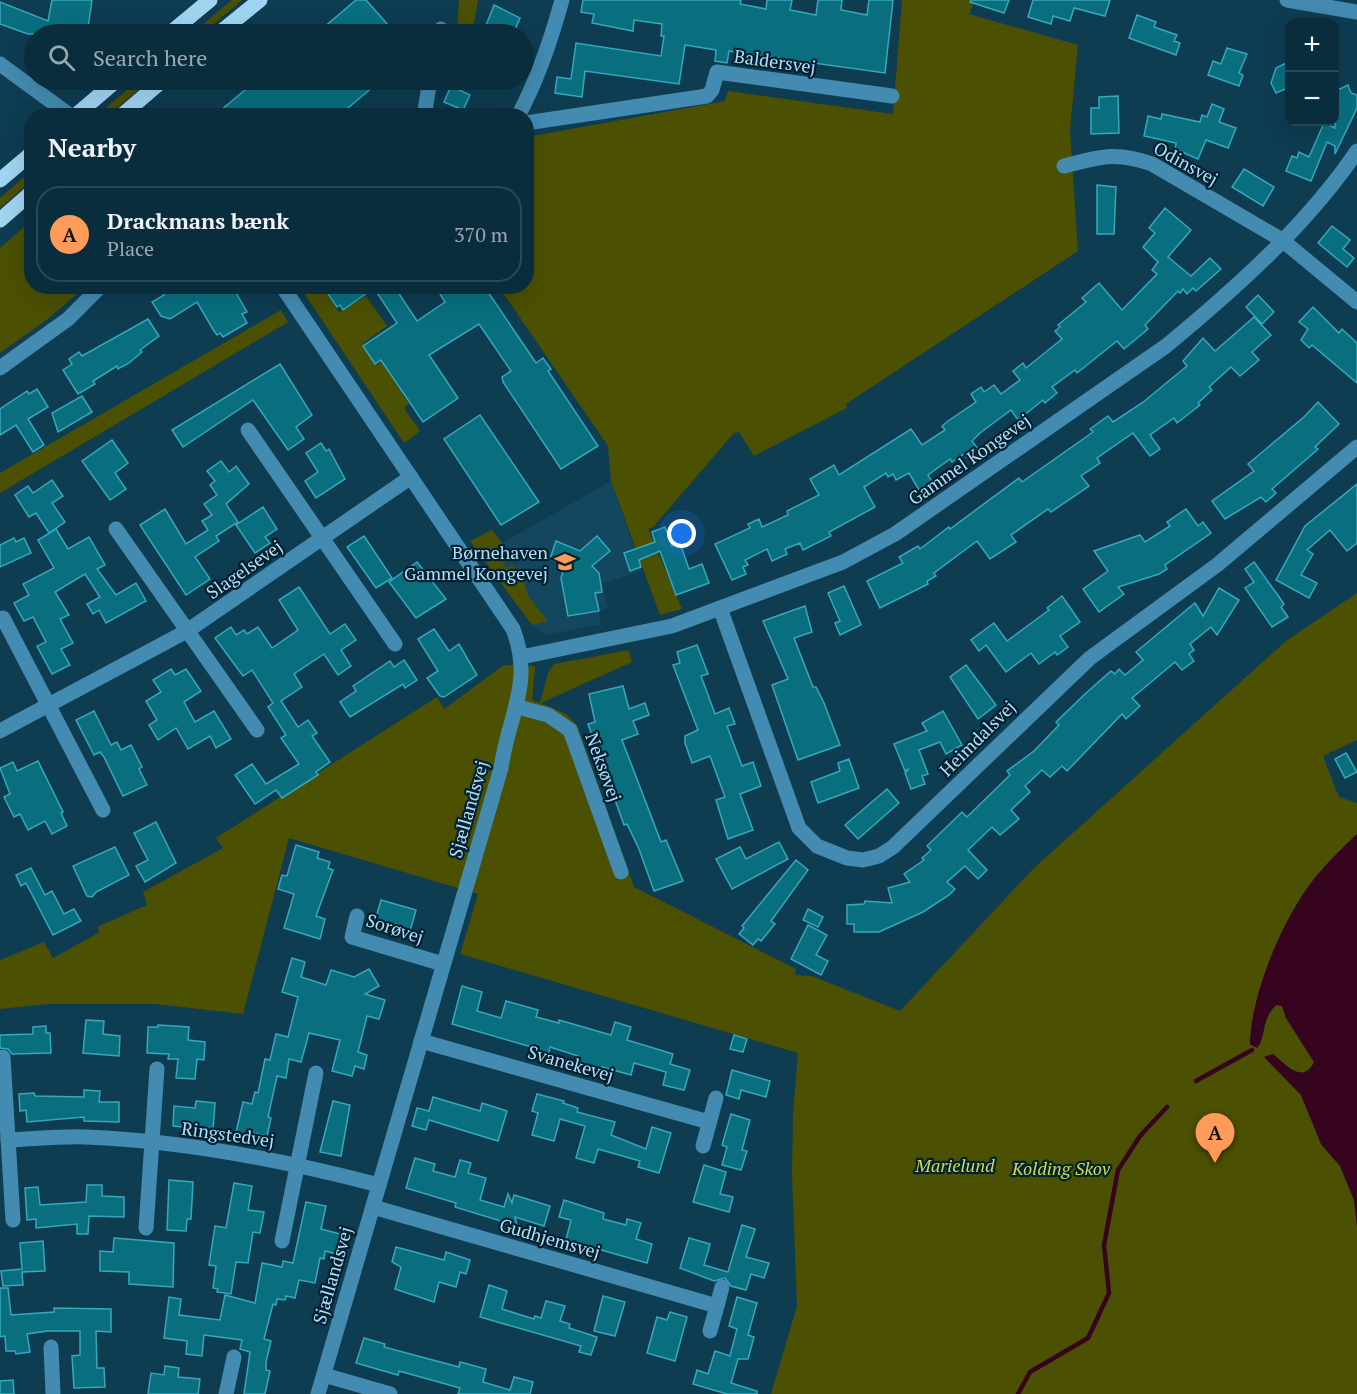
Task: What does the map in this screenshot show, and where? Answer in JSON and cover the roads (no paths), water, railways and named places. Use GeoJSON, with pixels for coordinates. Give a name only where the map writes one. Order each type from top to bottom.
{"type":"FeatureCollection","features":[{"type":"Feature","properties":{"kind":"main road"},"geometry":{"type":"LineString","coordinates":[[181,24],[210,0]]}},
{"type":"Feature","properties":{"kind":"main road"},"geometry":{"type":"LineString","coordinates":[[230,24],[260,0]]}},
{"type":"Feature","properties":{"kind":"main road"},"geometry":{"type":"LineString","coordinates":[[83,108],[105,90]]}},
{"type":"Feature","properties":{"kind":"main road"},"geometry":{"type":"LineString","coordinates":[[130,108],[151,90]]}},
{"type":"Feature","properties":{"kind":"main road"},"geometry":{"type":"LineString","coordinates":[[0,180],[24,160]]}},
{"type":"Feature","properties":{"kind":"main road"},"geometry":{"type":"LineString","coordinates":[[0,219],[24,199]]}},
{"type":"Feature","properties":{"kind":"street"},"geometry":{"type":"LineString","coordinates":[[534,84],[551,39],[562,0]]}},
{"type":"Feature","properties":{"kind":"street"},"geometry":{"type":"LineString","coordinates":[[1287,0],[1357,12]]}},
{"type":"Feature","properties":{"kind":"street"},"geometry":{"type":"LineString","coordinates":[[0,64],[24,82]]}},
{"type":"Feature","properties":{"kind":"street","name":"Baldersvej"},"geometry":{"type":"LineString","coordinates":[[534,122],[707,96],[712,90],[717,72],[892,96]]}},
{"type":"Feature","properties":{"kind":"street"},"geometry":{"type":"LineString","coordinates":[[36,90],[61,108]]}},
{"type":"Feature","properties":{"kind":"street"},"geometry":{"type":"LineString","coordinates":[[425,108],[428,90]]}},
{"type":"Feature","properties":{"kind":"street"},"geometry":{"type":"LineString","coordinates":[[523,108],[532,90]]}},
{"type":"Feature","properties":{"kind":"street","name":"Gammel Kongevej"},"geometry":{"type":"LineString","coordinates":[[521,657],[650,632],[843,562],[895,534],[1166,346],[1200,318],[1282,240],[1343,171],[1357,151]]}},
{"type":"Feature","properties":{"kind":"street","name":"Odinsvej"},"geometry":{"type":"LineString","coordinates":[[1064,166],[1107,155],[1130,156],[1152,164],[1282,240]]}},
{"type":"Feature","properties":{"kind":"street"},"geometry":{"type":"LineString","coordinates":[[1282,240],[1357,302]]}},
{"type":"Feature","properties":{"kind":"street"},"geometry":{"type":"LineString","coordinates":[[0,368],[68,319],[93,294]]}},
{"type":"Feature","properties":{"kind":"street","name":"Sjællandsvej"},"geometry":{"type":"LineString","coordinates":[[287,294],[513,629],[521,657],[522,674],[518,707],[318,1394]]}},
{"type":"Feature","properties":{"kind":"street"},"geometry":{"type":"LineString","coordinates":[[248,430],[396,644]]}},
{"type":"Feature","properties":{"kind":"street","name":"Heimdalsvej"},"geometry":{"type":"LineString","coordinates":[[720,608],[799,828],[806,838],[824,850],[847,858],[863,860],[879,856],[908,834],[1051,693],[1090,658],[1217,566],[1357,447]]}},
{"type":"Feature","properties":{"kind":"street","name":"Slagelsevej"},"geometry":{"type":"LineString","coordinates":[[0,731],[187,631],[411,477]]}},
{"type":"Feature","properties":{"kind":"street"},"geometry":{"type":"LineString","coordinates":[[116,529],[257,730]]}},
{"type":"Feature","properties":{"kind":"street"},"geometry":{"type":"LineString","coordinates":[[3,618],[103,810]]}},
{"type":"Feature","properties":{"kind":"street","name":"Neksøvej"},"geometry":{"type":"LineString","coordinates":[[518,707],[548,714],[570,730],[621,872]]}},
{"type":"Feature","properties":{"kind":"street","name":"Sorøvej"},"geometry":{"type":"LineString","coordinates":[[357,916],[352,936],[443,964]]}},
{"type":"Feature","properties":{"kind":"street","name":"Svanekevej"},"geometry":{"type":"LineString","coordinates":[[421,1041],[709,1122]]}},
{"type":"Feature","properties":{"kind":"street"},"geometry":{"type":"LineString","coordinates":[[3,1057],[13,1220]]}},
{"type":"Feature","properties":{"kind":"street"},"geometry":{"type":"LineString","coordinates":[[146,1228],[157,1069]]}},
{"type":"Feature","properties":{"kind":"street"},"geometry":{"type":"LineString","coordinates":[[282,1240],[316,1073]]}},
{"type":"Feature","properties":{"kind":"street"},"geometry":{"type":"LineString","coordinates":[[703,1146],[716,1098]]}},
{"type":"Feature","properties":{"kind":"street","name":"Ringstedvej"},"geometry":{"type":"LineString","coordinates":[[8,1140],[85,1137],[152,1143],[299,1164],[379,1185]]}},
{"type":"Feature","properties":{"kind":"street","name":"Gudhjemsvej"},"geometry":{"type":"LineString","coordinates":[[373,1207],[717,1306]]}},
{"type":"Feature","properties":{"kind":"street"},"geometry":{"type":"LineString","coordinates":[[710,1331],[722,1287]]}},
{"type":"Feature","properties":{"kind":"street"},"geometry":{"type":"LineString","coordinates":[[51,1347],[53,1394]]}},
{"type":"Feature","properties":{"kind":"street"},"geometry":{"type":"LineString","coordinates":[[226,1394],[234,1357]]}},
{"type":"Feature","properties":{"kind":"street"},"geometry":{"type":"LineString","coordinates":[[324,1375],[390,1394]]}},
{"type":"Feature","properties":{"kind":"waterway"},"geometry":{"type":"LineString","coordinates":[[1196,1081],[1252,1050]]}},
{"type":"Feature","properties":{"kind":"waterway"},"geometry":{"type":"LineString","coordinates":[[1018,1394],[1030,1372],[1088,1338],[1109,1293],[1104,1245],[1118,1170],[1140,1136],[1167,1107]]}},
{"type":"Feature","properties":{"kind":"place","name":"Børnehaven Gammel Kongevej"},"geometry":{"type":"Point","coordinates":[565,562]}},
{"type":"Feature","properties":{"kind":"place","name":"Drackmans bænk"},"geometry":{"type":"Point","coordinates":[1215,1163]}},
{"type":"Feature","properties":{"kind":"park label","name":"Marielund"},"geometry":{"type":"Point","coordinates":[955,1165]}},
{"type":"Feature","properties":{"kind":"park label","name":"Kolding Skov"},"geometry":{"type":"Point","coordinates":[1061,1168]}}]}
